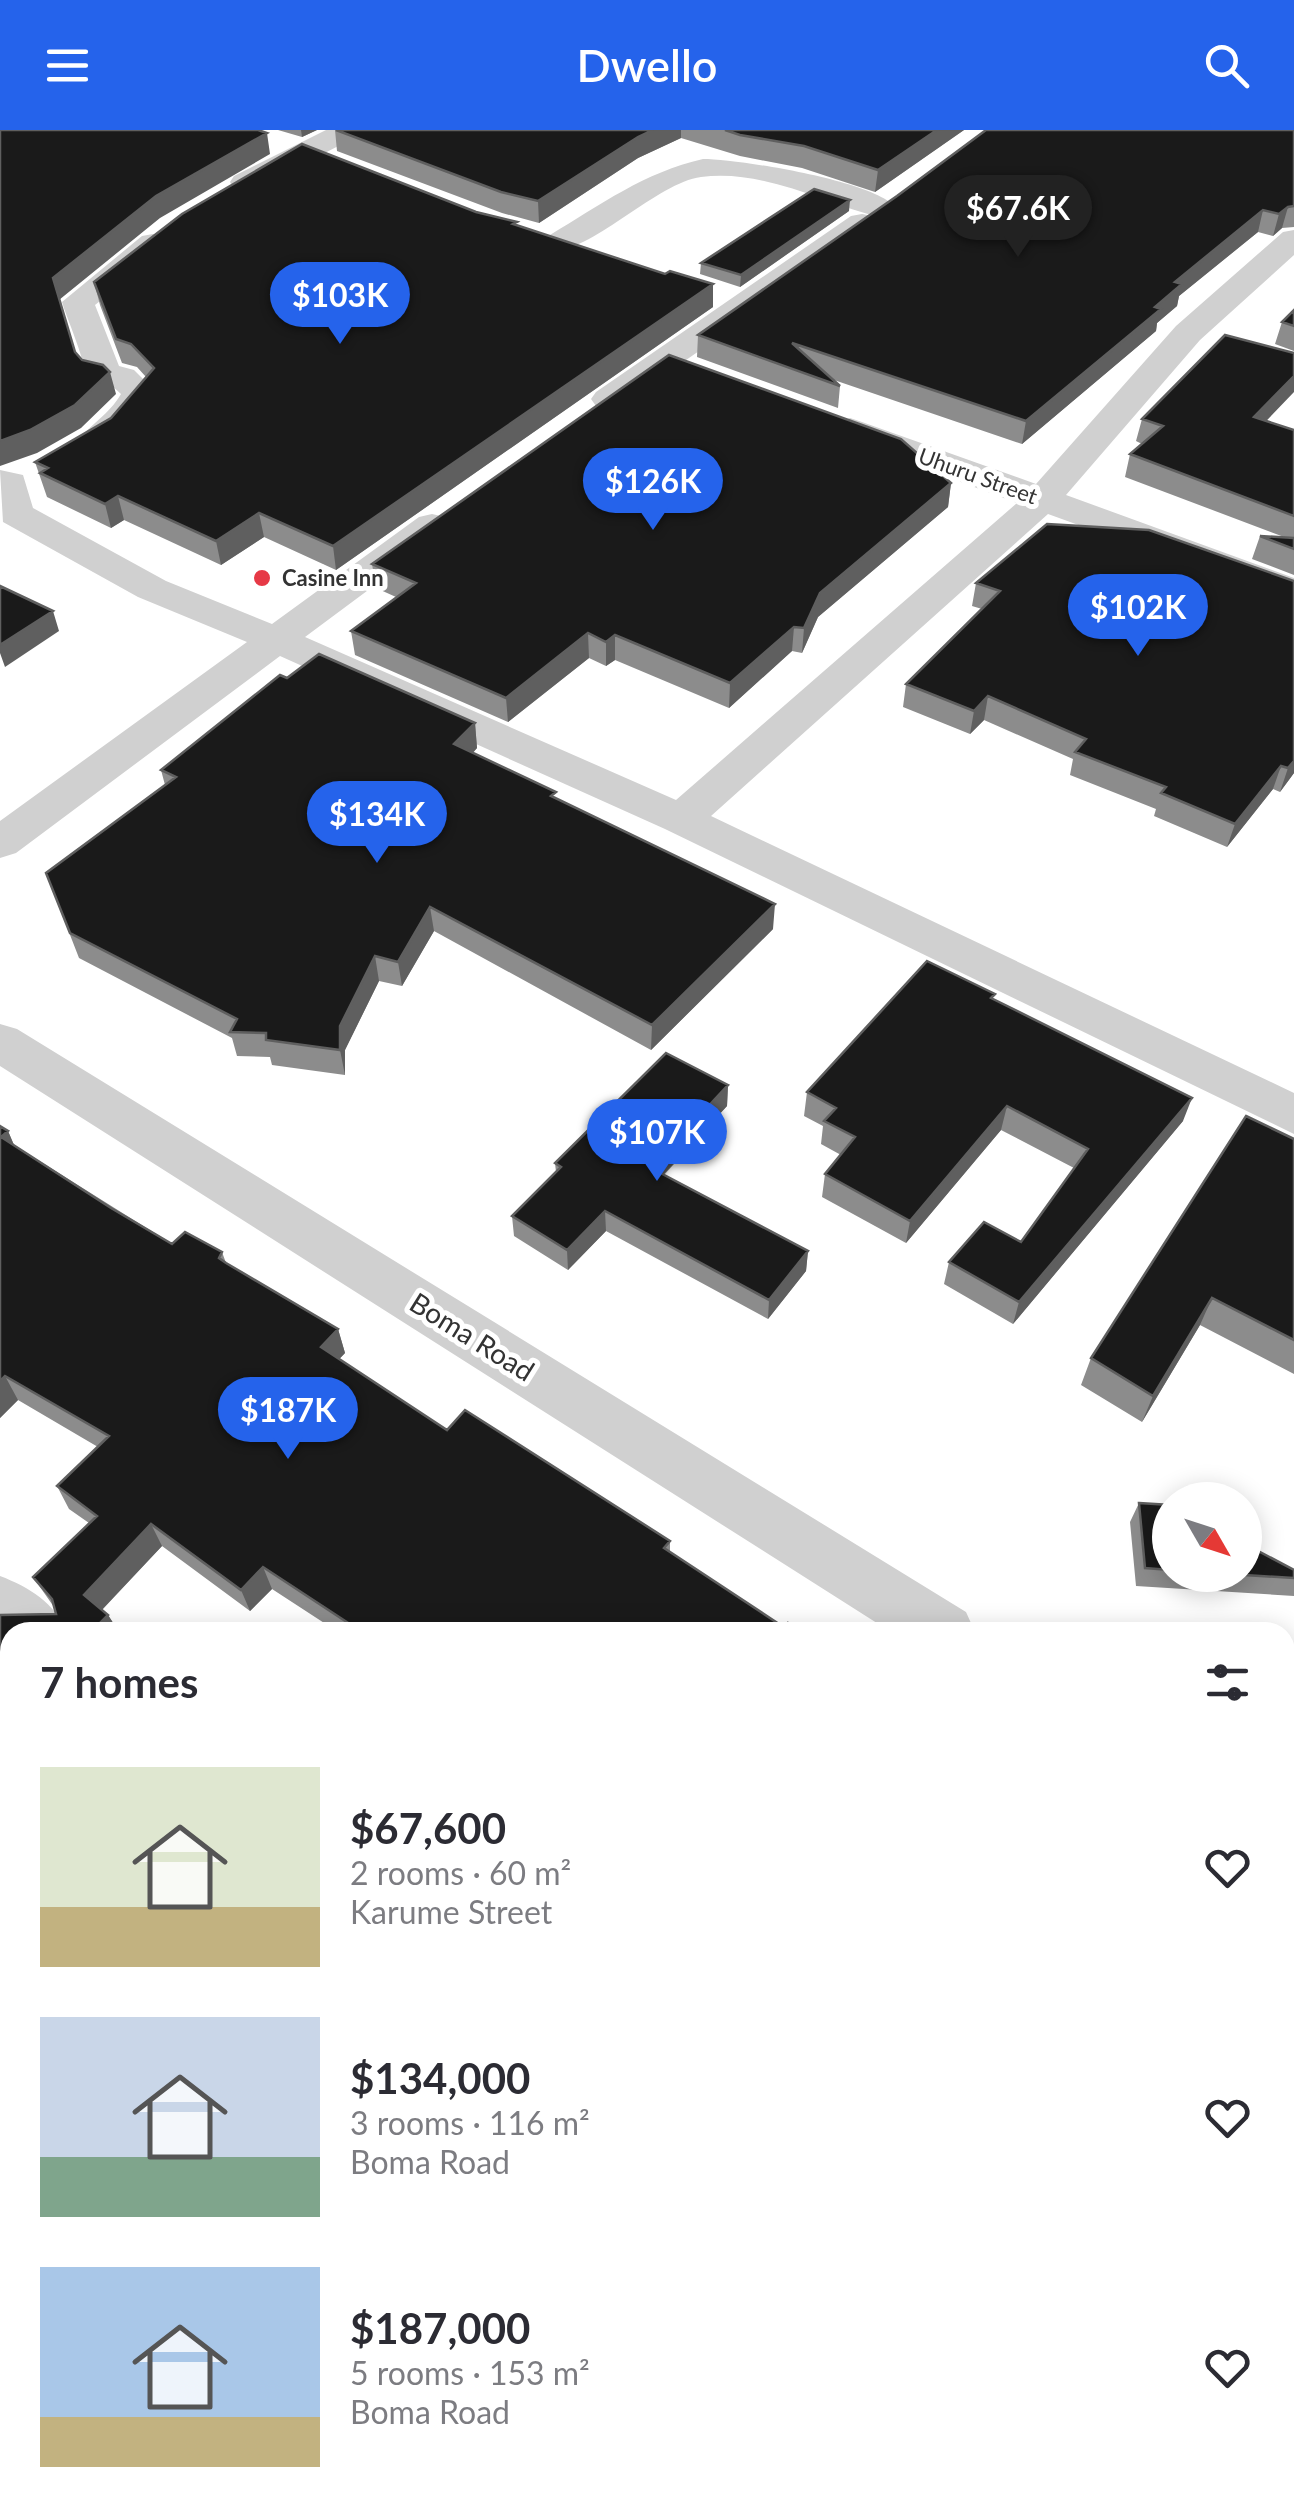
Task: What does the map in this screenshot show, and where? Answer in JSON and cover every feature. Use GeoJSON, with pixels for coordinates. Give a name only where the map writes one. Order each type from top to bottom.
{"type":"FeatureCollection","features":[{"type":"Feature","properties":{"kind":"street"},"geometry":{"type":"LineString","coordinates":[[214,201],[348,130]]}},
{"type":"Feature","properties":{"kind":"street"},"geometry":{"type":"LineString","coordinates":[[270,140],[337,164]]}},
{"type":"Feature","properties":{"kind":"street"},"geometry":{"type":"LineString","coordinates":[[526,232],[576,248],[660,182],[686,172],[715,168],[772,174],[882,209]]}},
{"type":"Feature","properties":{"kind":"street"},"geometry":{"type":"LineString","coordinates":[[581,418],[662,360],[726,296],[882,209],[913,186]]}},
{"type":"Feature","properties":{"kind":"street"},"geometry":{"type":"LineString","coordinates":[[181,223],[78,302],[88,340],[102,361],[101,372],[122,377],[139,392],[126,416],[101,439],[27,474],[16,514],[152,589],[273,638],[680,818],[1294,1115]]}},
{"type":"Feature","properties":{"kind":"street"},"geometry":{"type":"LineString","coordinates":[[680,818],[1042,500],[1206,339],[1294,239]]}},
{"type":"Feature","properties":{"kind":"street"},"geometry":{"type":"LineString","coordinates":[[662,360],[698,373]]}},
{"type":"Feature","properties":{"kind":"street","name":"Uhuru Street"},"geometry":{"type":"LineString","coordinates":[[825,420],[1294,591]]}},
{"type":"Feature","properties":{"kind":"street"},"geometry":{"type":"LineString","coordinates":[[0,843],[273,638],[468,499]]}},
{"type":"Feature","properties":{"kind":"street","name":"Boma Road"},"geometry":{"type":"LineString","coordinates":[[0,1042],[928,1622]]}},
{"type":"Feature","properties":{"kind":"street"},"geometry":{"type":"LineString","coordinates":[[0,1604],[23,1622]]}},
{"type":"Feature","properties":{"kind":"building"},"geometry":{"type":"Polygon","coordinates":[[[0,130],[267,133],[156,196],[53,278],[75,352],[82,360],[103,365],[110,372],[75,405],[30,430],[0,441],[0,130]]]}},
{"type":"Feature","properties":{"kind":"building"},"geometry":{"type":"Polygon","coordinates":[[[336,130],[653,130],[538,201],[501,192],[336,130]]]}},
{"type":"Feature","properties":{"kind":"building"},"geometry":{"type":"Polygon","coordinates":[[[725,130],[937,130],[878,170],[804,146],[725,130]]]}},
{"type":"Feature","properties":{"kind":"building"},"geometry":{"type":"Polygon","coordinates":[[[986,130],[1294,130],[1294,206],[1279,214],[1263,210],[1175,282],[1182,284],[1155,307],[1161,309],[1026,421],[792,343],[840,386],[698,335],[897,196],[986,130]]]}},
{"type":"Feature","properties":{"kind":"building"},"geometry":{"type":"Polygon","coordinates":[[[302,144],[476,212],[517,222],[513,224],[665,274],[670,271],[713,284],[333,546],[259,513],[216,541],[118,496],[105,504],[40,473],[48,468],[35,462],[111,418],[154,368],[131,344],[116,339],[94,282],[182,214],[302,144]]]}},
{"type":"Feature","properties":{"kind":"building"},"geometry":{"type":"Polygon","coordinates":[[[814,189],[850,200],[741,275],[701,263],[814,189]]]}},
{"type":"Feature","properties":{"kind":"building"},"geometry":{"type":"Polygon","coordinates":[[[1294,310],[1294,326],[1282,322],[1294,310]]]}},
{"type":"Feature","properties":{"kind":"building"},"geometry":{"type":"Polygon","coordinates":[[[1225,335],[1294,353],[1294,376],[1254,417],[1294,430],[1294,516],[1130,454],[1163,426],[1142,419],[1225,335]]]}},
{"type":"Feature","properties":{"kind":"building"},"geometry":{"type":"Polygon","coordinates":[[[669,355],[901,439],[951,483],[820,593],[804,628],[794,627],[730,683],[615,635],[606,642],[588,633],[506,698],[351,631],[416,583],[372,564],[669,355]]]}},
{"type":"Feature","properties":{"kind":"building"},"geometry":{"type":"Polygon","coordinates":[[[1047,524],[1149,530],[1294,581],[1294,761],[1288,768],[1281,766],[1235,824],[1161,793],[1166,787],[1075,752],[1086,739],[988,696],[974,711],[906,684],[1000,591],[976,583],[1047,524]]]}},
{"type":"Feature","properties":{"kind":"building"},"geometry":{"type":"Polygon","coordinates":[[[1260,536],[1294,538],[1294,549],[1260,536]]]}},
{"type":"Feature","properties":{"kind":"building"},"geometry":{"type":"Polygon","coordinates":[[[0,586],[53,611],[0,645],[0,586]]]}},
{"type":"Feature","properties":{"kind":"building"},"geometry":{"type":"Polygon","coordinates":[[[319,654],[475,723],[454,744],[556,792],[551,796],[775,904],[652,1025],[430,907],[398,962],[375,956],[340,1026],[340,1050],[266,1040],[266,1033],[230,1032],[237,1019],[70,933],[46,873],[176,777],[161,770],[280,675],[287,678],[319,654]]]}},
{"type":"Feature","properties":{"kind":"building"},"geometry":{"type":"Polygon","coordinates":[[[927,961],[995,994],[991,998],[1192,1098],[1019,1302],[949,1262],[984,1222],[1021,1242],[1088,1149],[1007,1106],[910,1221],[825,1174],[855,1137],[824,1121],[836,1108],[807,1092],[927,961]]]}},
{"type":"Feature","properties":{"kind":"building"},"geometry":{"type":"Polygon","coordinates":[[[666,1053],[728,1085],[651,1168],[808,1251],[769,1300],[605,1211],[567,1250],[512,1216],[561,1167],[555,1163],[666,1053]]]}},
{"type":"Feature","properties":{"kind":"building"},"geometry":{"type":"Polygon","coordinates":[[[1246,1116],[1294,1139],[1294,1340],[1212,1298],[1153,1396],[1091,1358],[1246,1116]]]}},
{"type":"Feature","properties":{"kind":"building"},"geometry":{"type":"Polygon","coordinates":[[[0,1126],[8,1131],[1,1137],[111,1208],[172,1244],[185,1232],[222,1252],[219,1258],[226,1263],[338,1329],[321,1347],[447,1430],[465,1410],[670,1541],[664,1548],[776,1622],[347,1622],[263,1567],[241,1590],[151,1524],[84,1595],[108,1615],[101,1622],[0,1622],[0,1615],[56,1614],[52,1599],[33,1577],[97,1516],[57,1486],[109,1436],[5,1376],[0,1381],[0,1126]]]}},
{"type":"Feature","properties":{"kind":"building"},"geometry":{"type":"Polygon","coordinates":[[[1139,1503],[1152,1504],[1152,1569],[1145,1568],[1139,1503]]]}},
{"type":"Feature","properties":{"kind":"building"},"geometry":{"type":"Polygon","coordinates":[[[1262,1553],[1294,1570],[1294,1578],[1262,1576],[1262,1553]]]}},
{"type":"Feature","properties":{"kind":"place","name":"Casine Inn"},"geometry":{"type":"Point","coordinates":[262,578]}}]}
